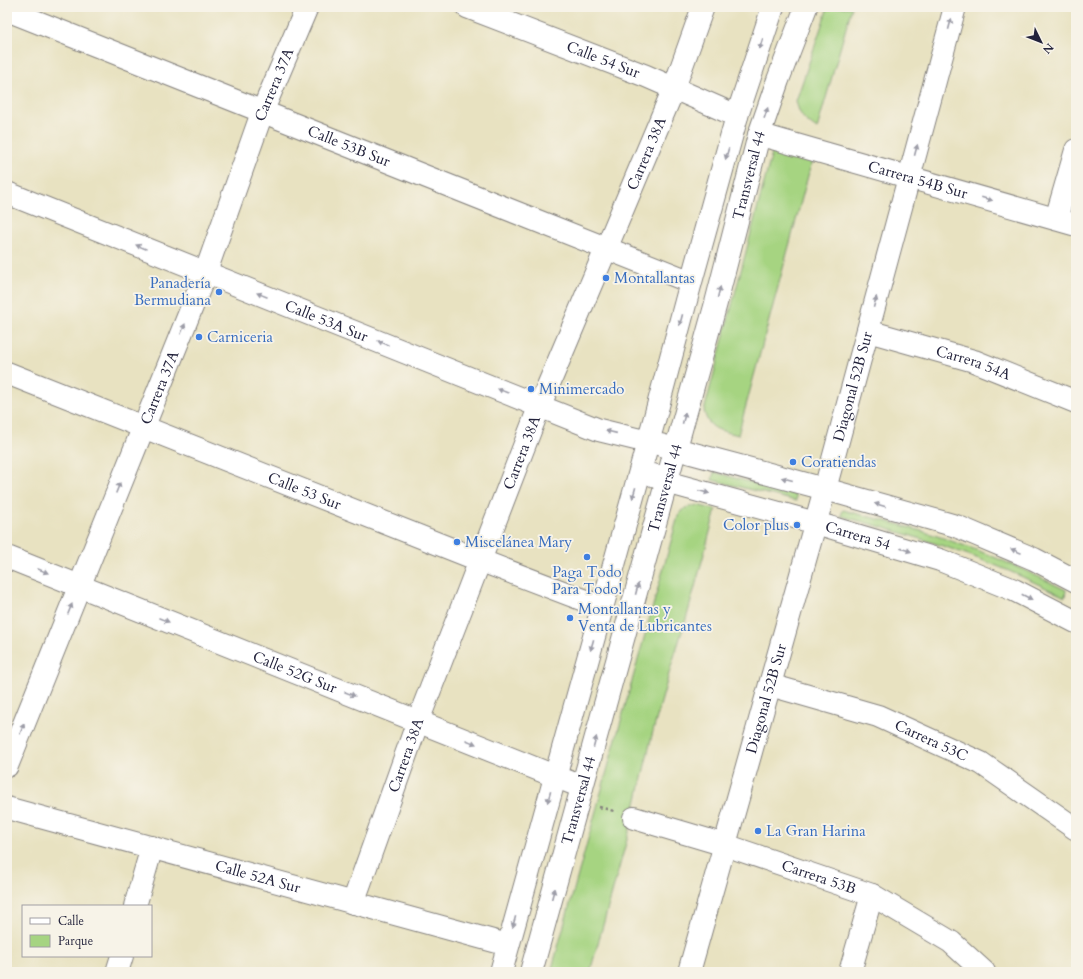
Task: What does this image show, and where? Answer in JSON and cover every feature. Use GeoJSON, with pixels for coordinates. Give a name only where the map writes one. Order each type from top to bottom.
{"type":"FeatureCollection","features":[{"type":"Feature","properties":{"kind":"street","name":"Carrera 37A"},"geometry":{"type":"LineString","coordinates":[[7,766],[205,272],[263,110],[307,7]]}},
{"type":"Feature","properties":{"kind":"street","name":"Calle 54 Sur"},"geometry":{"type":"LineString","coordinates":[[467,7],[646,76],[737,116]]}},
{"type":"Feature","properties":{"kind":"street","name":"Carrera 38A"},"geometry":{"type":"LineString","coordinates":[[353,903],[418,721],[479,560],[540,405],[674,88],[703,7]]}},
{"type":"Feature","properties":{"kind":"street","name":"Transversal 44"},"geometry":{"type":"LineString","coordinates":[[501,972],[737,116],[773,7]]}},
{"type":"Feature","properties":{"kind":"street","name":"Transversal 44"},"geometry":{"type":"LineString","coordinates":[[531,972],[716,303],[759,135],[806,7]]}},
{"type":"Feature","properties":{"kind":"street","name":"Diagonal 52B Sur"},"geometry":{"type":"LineString","coordinates":[[689,972],[816,522],[955,7]]}},
{"type":"Feature","properties":{"kind":"street","name":"Calle 53B Sur"},"geometry":{"type":"LineString","coordinates":[[7,10],[608,247],[691,282]]}},
{"type":"Feature","properties":{"kind":"street","name":"Carrera 54B Sur"},"geometry":{"type":"LineString","coordinates":[[759,135],[1066,222]]}},
{"type":"Feature","properties":{"kind":"street"},"geometry":{"type":"LineString","coordinates":[[1066,222],[1076,150]]}},
{"type":"Feature","properties":{"kind":"street","name":"Calle 53A Sur"},"geometry":{"type":"LineString","coordinates":[[7,193],[540,405],[646,449]]}},
{"type":"Feature","properties":{"kind":"street","name":"Carrera 54A"},"geometry":{"type":"LineString","coordinates":[[868,331],[974,361],[1076,402]]}},
{"type":"Feature","properties":{"kind":"street","name":"Calle 53 Sur"},"geometry":{"type":"LineString","coordinates":[[7,373],[479,560],[602,607]]}},
{"type":"Feature","properties":{"kind":"street"},"geometry":{"type":"LineString","coordinates":[[646,449],[676,448],[956,526],[1034,559],[1076,582]]}},
{"type":"Feature","properties":{"kind":"street","name":"Carrera 54"},"geometry":{"type":"LineString","coordinates":[[646,449],[646,464],[652,474],[666,482],[816,522],[940,560],[1014,590],[1076,622]]}},
{"type":"Feature","properties":{"kind":"street","name":"Calle 52G Sur"},"geometry":{"type":"LineString","coordinates":[[7,557],[582,786]]}},
{"type":"Feature","properties":{"kind":"street","name":"Carrera 53C"},"geometry":{"type":"LineString","coordinates":[[770,685],[878,716],[981,763],[1076,829]]}},
{"type":"Feature","properties":{"kind":"street","name":"Calle 52A Sur"},"geometry":{"type":"LineString","coordinates":[[7,808],[508,945]]}},
{"type":"Feature","properties":{"kind":"street","name":"Carrera 53B"},"geometry":{"type":"LineString","coordinates":[[634,818],[725,845],[872,895],[950,942],[984,972]]}},
{"type":"Feature","properties":{"kind":"street"},"geometry":{"type":"LineString","coordinates":[[136,905],[152,847]]}},
{"type":"Feature","properties":{"kind":"street"},"geometry":{"type":"LineString","coordinates":[[850,972],[872,895]]}},
{"type":"Feature","properties":{"kind":"street"},"geometry":{"type":"LineString","coordinates":[[117,972],[122,957]]}},
{"type":"Feature","properties":{"kind":"green space"},"geometry":{"type":"Polygon","coordinates":[[[828,7],[852,7],[817,129],[803,118],[796,101],[828,7]]]}},
{"type":"Feature","properties":{"kind":"green space"},"geometry":{"type":"Polygon","coordinates":[[[773,149],[812,161],[738,435],[716,429],[706,418],[704,411],[773,149]]]}},
{"type":"Feature","properties":{"kind":"green space"},"geometry":{"type":"Polygon","coordinates":[[[714,472],[796,495],[796,501],[712,480],[714,472]]]}},
{"type":"Feature","properties":{"kind":"green space"},"geometry":{"type":"Polygon","coordinates":[[[697,505],[716,510],[652,735],[631,825],[590,972],[551,972],[678,516],[685,508],[697,505]]]}},
{"type":"Feature","properties":{"kind":"green space"},"geometry":{"type":"Polygon","coordinates":[[[843,510],[929,533],[985,553],[1066,590],[1065,597],[1016,574],[947,547],[841,516],[843,510]]]}},
{"type":"Feature","properties":{"kind":"place","name":"Montallantas"},"geometry":{"type":"Point","coordinates":[606,278]}},
{"type":"Feature","properties":{"kind":"place","name":"Panadería Bermudiana"},"geometry":{"type":"Point","coordinates":[219,292]}},
{"type":"Feature","properties":{"kind":"place","name":"Carniceria"},"geometry":{"type":"Point","coordinates":[199,337]}},
{"type":"Feature","properties":{"kind":"place","name":"Minimercado"},"geometry":{"type":"Point","coordinates":[531,389]}},
{"type":"Feature","properties":{"kind":"place","name":"Coratiendas"},"geometry":{"type":"Point","coordinates":[793,462]}},
{"type":"Feature","properties":{"kind":"place","name":"Color plus"},"geometry":{"type":"Point","coordinates":[797,525]}},
{"type":"Feature","properties":{"kind":"place","name":"Miscelánea Mary"},"geometry":{"type":"Point","coordinates":[457,542]}},
{"type":"Feature","properties":{"kind":"place","name":"Paga Todo Para Todo!"},"geometry":{"type":"Point","coordinates":[587,557]}},
{"type":"Feature","properties":{"kind":"place","name":"Montallantas y Venta de Lubricantes"},"geometry":{"type":"Point","coordinates":[570,618]}},
{"type":"Feature","properties":{"kind":"place","name":"La Gran Harina"},"geometry":{"type":"Point","coordinates":[758,831]}}]}
